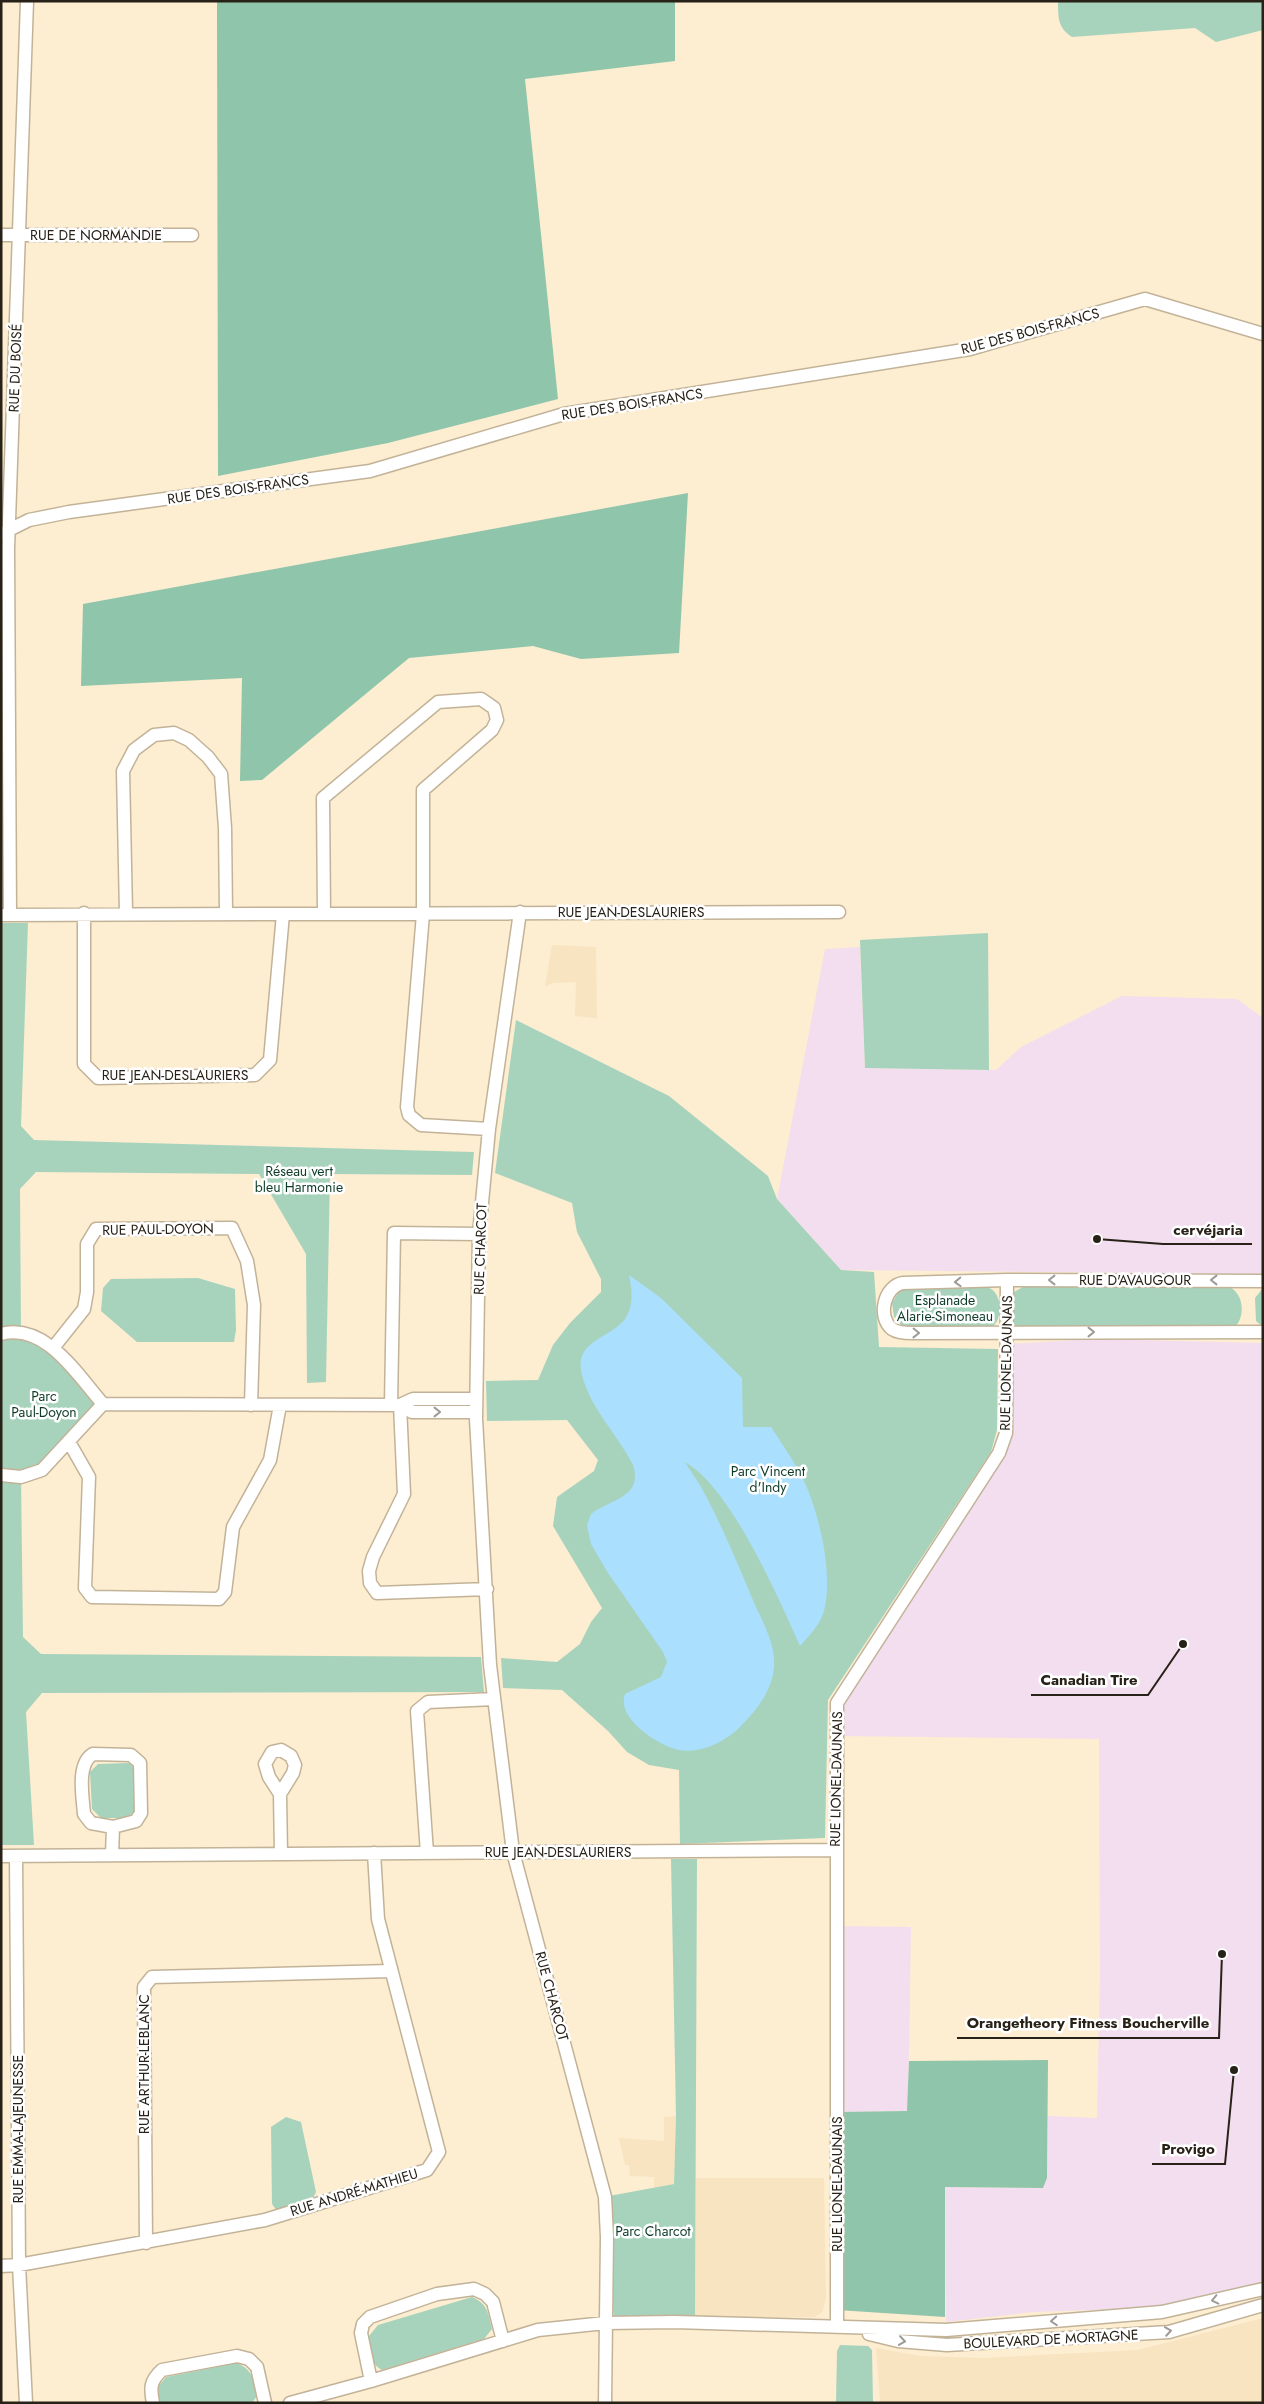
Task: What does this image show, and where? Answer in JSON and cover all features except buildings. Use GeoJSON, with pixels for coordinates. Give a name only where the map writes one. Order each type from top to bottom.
{"type":"FeatureCollection","features":[{"type":"Feature","properties":{"kind":"street","name":"RUE DU BOISÉ"},"geometry":{"type":"LineString","coordinates":[[6,915],[5,532],[20,234],[27,1]]}},
{"type":"Feature","properties":{"kind":"street","name":"RUE DE NORMANDIE"},"geometry":{"type":"LineString","coordinates":[[1,235],[192,235]]}},
{"type":"Feature","properties":{"kind":"street","name":"RUE DES BOIS-FRANCS"},"geometry":{"type":"LineString","coordinates":[[5,532],[29,520],[69,512],[370,471],[564,414],[970,349],[1145,299],[1263,334]]}},
{"type":"Feature","properties":{"kind":"street"},"geometry":{"type":"LineString","coordinates":[[324,914],[324,798],[438,702],[481,699],[494,708],[497,720],[492,730],[423,790],[423,914],[407,1107],[409,1115],[421,1125],[489,1129]]}},
{"type":"Feature","properties":{"kind":"street"},"geometry":{"type":"LineString","coordinates":[[126,913],[123,771],[134,750],[154,735],[174,733],[188,740],[208,757],[221,774],[225,828],[226,913]]}},
{"type":"Feature","properties":{"kind":"street","name":"RUE CHARCOT"},"geometry":{"type":"LineString","coordinates":[[520,912],[489,1129],[479,1234],[476,1412],[490,1665],[514,1852],[605,2196],[608,2237],[604,2403]]}},
{"type":"Feature","properties":{"kind":"street","name":"RUE JEAN-DESLAURIERS"},"geometry":{"type":"LineString","coordinates":[[6,915],[84,913],[839,912]]}},
{"type":"Feature","properties":{"kind":"street","name":"RUE JEAN-DESLAURIERS"},"geometry":{"type":"LineString","coordinates":[[84,913],[84,1064],[98,1078],[255,1075],[270,1060],[282,914]]}},
{"type":"Feature","properties":{"kind":"street","name":"RUE PAUL-DOYON"},"geometry":{"type":"LineString","coordinates":[[53,1348],[84,1309],[87,1292],[87,1244],[96,1229],[232,1228],[247,1261],[254,1305],[251,1405]]}},
{"type":"Feature","properties":{"kind":"street"},"geometry":{"type":"LineString","coordinates":[[479,1234],[394,1233],[396,1405],[404,1494],[369,1571],[370,1583],[377,1593],[487,1589]]}},
{"type":"Feature","properties":{"kind":"street","name":"RUE D'AVAUGOUR"},"geometry":{"type":"LineString","coordinates":[[1007,1332],[898,1332],[889,1325],[884,1308],[887,1294],[900,1284],[1007,1280],[1263,1282]]}},
{"type":"Feature","properties":{"kind":"street","name":"RUE LIONEL-DAUNAIS"},"geometry":{"type":"LineString","coordinates":[[837,2327],[835,1850],[837,1702],[999,1454],[1006,1433],[1007,1280]]}},
{"type":"Feature","properties":{"kind":"street"},"geometry":{"type":"LineString","coordinates":[[1007,1332],[1263,1332]]}},
{"type":"Feature","properties":{"kind":"street"},"geometry":{"type":"LineString","coordinates":[[1,1334],[21,1333],[38,1338],[53,1348],[103,1404],[396,1405],[413,1399],[476,1399]]}},
{"type":"Feature","properties":{"kind":"street"},"geometry":{"type":"LineString","coordinates":[[1,1475],[21,1477],[42,1470],[103,1404]]}},
{"type":"Feature","properties":{"kind":"street"},"geometry":{"type":"LineString","coordinates":[[69,1442],[89,1477],[85,1588],[92,1597],[219,1599],[225,1592],[233,1527],[270,1460],[280,1405]]}},
{"type":"Feature","properties":{"kind":"street"},"geometry":{"type":"LineString","coordinates":[[396,1405],[412,1412],[476,1412]]}},
{"type":"Feature","properties":{"kind":"street"},"geometry":{"type":"LineString","coordinates":[[426,1853],[417,1711],[428,1702],[494,1699]]}},
{"type":"Feature","properties":{"kind":"street"},"geometry":{"type":"LineString","coordinates":[[93,1754],[131,1755],[140,1763],[141,1813],[136,1821],[113,1827],[91,1823],[84,1814],[83,1768],[86,1760],[93,1754]]}},
{"type":"Feature","properties":{"kind":"street"},"geometry":{"type":"LineString","coordinates":[[280,1794],[280,1854]]}},
{"type":"Feature","properties":{"kind":"street"},"geometry":{"type":"LineString","coordinates":[[112,1855],[113,1827]]}},
{"type":"Feature","properties":{"kind":"street","name":"RUE JEAN-DESLAURIERS"},"geometry":{"type":"LineString","coordinates":[[1,1856],[835,1850]]}},
{"type":"Feature","properties":{"kind":"street","name":"RUE ANDRÉ-MATHIEU"},"geometry":{"type":"LineString","coordinates":[[1,2266],[19,2265],[146,2243],[265,2220],[427,2170],[439,2152],[378,1919],[374,1853]]}},
{"type":"Feature","properties":{"kind":"street","name":"RUE EMMA-LAJEUNESSE"},"geometry":{"type":"LineString","coordinates":[[16,1856],[19,2265],[26,2403]]}},
{"type":"Feature","properties":{"kind":"street","name":"RUE ARTHUR-LEBLANC"},"geometry":{"type":"LineString","coordinates":[[146,2243],[144,1987],[152,1977],[391,1971]]}},
{"type":"Feature","properties":{"kind":"street"},"geometry":{"type":"LineString","coordinates":[[371,2381],[361,2333],[363,2324],[370,2317],[437,2294],[474,2289],[485,2294],[493,2302],[503,2341]]}},
{"type":"Feature","properties":{"kind":"street","name":"BOULEVARD DE MORTAGNE"},"geometry":{"type":"LineString","coordinates":[[290,2403],[371,2381],[538,2330],[605,2324],[675,2322],[946,2330],[1162,2312],[1263,2289]]}},
{"type":"Feature","properties":{"kind":"street","name":"BOULEVARD DE MORTAGNE"},"geometry":{"type":"LineString","coordinates":[[837,2327],[898,2341],[947,2345],[1170,2332],[1263,2305]]}},
{"type":"Feature","properties":{"kind":"street"},"geometry":{"type":"LineString","coordinates":[[153,2403],[150,2386],[154,2377],[162,2370],[237,2356],[250,2359],[257,2367],[265,2403]]}},
{"type":"Feature","properties":{"kind":"shaded area"},"geometry":{"type":"Polygon","coordinates":[[[552,945],[596,947],[597,1018],[575,1016],[576,982],[553,983],[545,987],[552,945]]]}},
{"type":"Feature","properties":{"kind":"shaded area"},"geometry":{"type":"Polygon","coordinates":[[[860,947],[865,1068],[996,1070],[1021,1047],[1122,996],[1237,999],[1263,1018],[1263,1274],[841,1270],[777,1199],[825,949],[860,947]]]}},
{"type":"Feature","properties":{"kind":"shaded area"},"geometry":{"type":"Polygon","coordinates":[[[1096,1339],[1263,1343],[1263,2282],[1193,2301],[1155,2308],[1032,2312],[946,2322],[945,2187],[1043,2188],[1047,2178],[1048,2116],[1097,2118],[1100,1974],[1099,1739],[837,1736],[837,1703],[999,1453],[1006,1344],[1096,1339]]]}},
{"type":"Feature","properties":{"kind":"shaded area"},"geometry":{"type":"Polygon","coordinates":[[[836,1926],[911,1927],[908,2111],[837,2112],[836,1926]]]}},
{"type":"Feature","properties":{"kind":"shaded area"},"geometry":{"type":"Polygon","coordinates":[[[676,2116],[674,2184],[654,2188],[654,2177],[630,2176],[629,2165],[625,2165],[619,2138],[664,2141],[664,2117],[676,2116]]]}},
{"type":"Feature","properties":{"kind":"shaded area"},"geometry":{"type":"Polygon","coordinates":[[[696,2178],[824,2178],[826,2299],[822,2312],[815,2317],[695,2318],[696,2178]]]}},
{"type":"Feature","properties":{"kind":"shaded area"},"geometry":{"type":"Polygon","coordinates":[[[1263,2318],[1263,2403],[880,2403],[876,2348],[921,2356],[983,2358],[1138,2350],[1263,2318]]]}},
{"type":"Feature","properties":{"kind":"green space"},"geometry":{"type":"Polygon","coordinates":[[[217,1],[675,1],[675,61],[525,79],[558,399],[388,443],[218,476],[217,1]]]}},
{"type":"Feature","properties":{"kind":"green space"},"geometry":{"type":"Polygon","coordinates":[[[1058,1],[1263,1],[1263,30],[1216,42],[1195,28],[1072,37],[1061,26],[1058,1]]]}},
{"type":"Feature","properties":{"kind":"green space"},"geometry":{"type":"Polygon","coordinates":[[[688,493],[679,653],[581,659],[533,646],[409,658],[262,780],[240,781],[242,678],[81,686],[83,604],[688,493]]]}},
{"type":"Feature","properties":{"kind":"green space"},"geometry":{"type":"Polygon","coordinates":[[[1,923],[28,923],[21,1126],[34,1140],[474,1152],[472,1175],[330,1174],[326,1382],[307,1383],[306,1254],[259,1174],[36,1172],[20,1189],[21,1333],[38,1338],[103,1404],[42,1470],[21,1477],[23,1637],[41,1654],[481,1657],[484,1692],[42,1693],[26,1712],[34,1845],[1,1845],[1,923]]]}},
{"type":"Feature","properties":{"kind":"green space"},"geometry":{"type":"Polygon","coordinates":[[[988,933],[989,1070],[865,1068],[860,940],[988,933]]]}},
{"type":"Feature","properties":{"kind":"green space","name":"Parc Vincent d'Indy"},"geometry":{"type":"Polygon","coordinates":[[[516,1020],[669,1096],[768,1176],[777,1199],[841,1270],[874,1272],[879,1347],[998,1349],[997,1430],[991,1452],[828,1700],[825,1838],[680,1844],[679,1770],[649,1765],[627,1752],[608,1731],[562,1690],[503,1688],[501,1658],[557,1662],[580,1644],[591,1622],[602,1608],[553,1526],[557,1497],[594,1471],[598,1460],[567,1420],[487,1421],[486,1381],[538,1380],[553,1345],[570,1323],[601,1292],[601,1279],[577,1232],[572,1203],[495,1173],[516,1020]]]}},
{"type":"Feature","properties":{"kind":"green space"},"geometry":{"type":"Polygon","coordinates":[[[198,1278],[235,1289],[236,1330],[234,1342],[137,1342],[101,1311],[103,1288],[111,1279],[198,1278]]]}},
{"type":"Feature","properties":{"kind":"green space","name":"Esplanade Alarie-Simoneau"},"geometry":{"type":"Polygon","coordinates":[[[1227,1286],[1237,1293],[1240,1298],[1242,1309],[1236,1326],[1017,1328],[1012,1322],[1012,1293],[1023,1287],[1227,1286]]]}},
{"type":"Feature","properties":{"kind":"green space","name":"Esplanade Alarie-Simoneau"},"geometry":{"type":"Polygon","coordinates":[[[987,1287],[996,1294],[1000,1305],[998,1318],[992,1327],[903,1327],[894,1317],[892,1303],[899,1291],[905,1288],[987,1287]]]}},
{"type":"Feature","properties":{"kind":"green space"},"geometry":{"type":"Polygon","coordinates":[[[1263,1288],[1263,1327],[1256,1321],[1255,1298],[1263,1288]]]}},
{"type":"Feature","properties":{"kind":"green space"},"geometry":{"type":"Polygon","coordinates":[[[129,1763],[137,1770],[135,1811],[127,1818],[101,1818],[92,1809],[90,1772],[98,1764],[129,1763]]]}},
{"type":"Feature","properties":{"kind":"green space","name":"Parc Charcot"},"geometry":{"type":"Polygon","coordinates":[[[671,1859],[697,1859],[695,2318],[614,2319],[609,2196],[674,2184],[676,2116],[671,1859]]]}},
{"type":"Feature","properties":{"kind":"green space"},"geometry":{"type":"Polygon","coordinates":[[[1048,2060],[1047,2178],[1043,2188],[945,2187],[945,2317],[837,2310],[837,2112],[907,2111],[909,2061],[1048,2060]]]}},
{"type":"Feature","properties":{"kind":"green space"},"geometry":{"type":"Polygon","coordinates":[[[286,2117],[301,2122],[316,2192],[312,2200],[277,2211],[272,2204],[271,2127],[286,2117]]]}},
{"type":"Feature","properties":{"kind":"green space"},"geometry":{"type":"Polygon","coordinates":[[[472,2297],[484,2306],[489,2318],[492,2329],[484,2339],[382,2370],[372,2360],[369,2336],[378,2325],[472,2297]]]}},
{"type":"Feature","properties":{"kind":"green space"},"geometry":{"type":"Polygon","coordinates":[[[840,2345],[868,2346],[872,2350],[873,2403],[836,2403],[837,2351],[840,2345]]]}},
{"type":"Feature","properties":{"kind":"green space"},"geometry":{"type":"Polygon","coordinates":[[[237,2363],[250,2372],[254,2380],[257,2396],[252,2403],[159,2403],[157,2388],[166,2377],[237,2363]]]}},
{"type":"Feature","properties":{"kind":"water"},"geometry":{"type":"Polygon","coordinates":[[[629,1275],[661,1298],[742,1378],[743,1427],[771,1427],[796,1466],[808,1490],[824,1550],[827,1582],[824,1611],[817,1626],[800,1646],[766,1573],[736,1519],[702,1475],[685,1462],[709,1501],[723,1530],[768,1634],[774,1658],[771,1683],[763,1700],[734,1733],[703,1749],[678,1750],[660,1743],[641,1730],[627,1713],[624,1703],[625,1694],[661,1677],[667,1662],[663,1652],[608,1573],[591,1544],[587,1525],[591,1514],[622,1497],[629,1491],[635,1476],[633,1465],[627,1454],[591,1399],[582,1375],[581,1363],[583,1354],[588,1347],[618,1326],[628,1314],[631,1303],[629,1275]]]}},
{"type":"Feature","properties":{"kind":"place","name":"cervéjaria"},"geometry":{"type":"Point","coordinates":[1097,1239]}},
{"type":"Feature","properties":{"kind":"place","name":"Canadian Tire"},"geometry":{"type":"Point","coordinates":[1183,1644]}},
{"type":"Feature","properties":{"kind":"place","name":"Orangetheory Fitness Boucherville"},"geometry":{"type":"Point","coordinates":[1222,1954]}},
{"type":"Feature","properties":{"kind":"place","name":"Provigo"},"geometry":{"type":"Point","coordinates":[1234,2070]}},
{"type":"Feature","properties":{"kind":"park label","name":"Réseau vert bleu Harmonie"},"geometry":{"type":"Point","coordinates":[299,1180]}},
{"type":"Feature","properties":{"kind":"park label","name":"Parc Paul-Doyon"},"geometry":{"type":"Point","coordinates":[44,1404]}}]}
